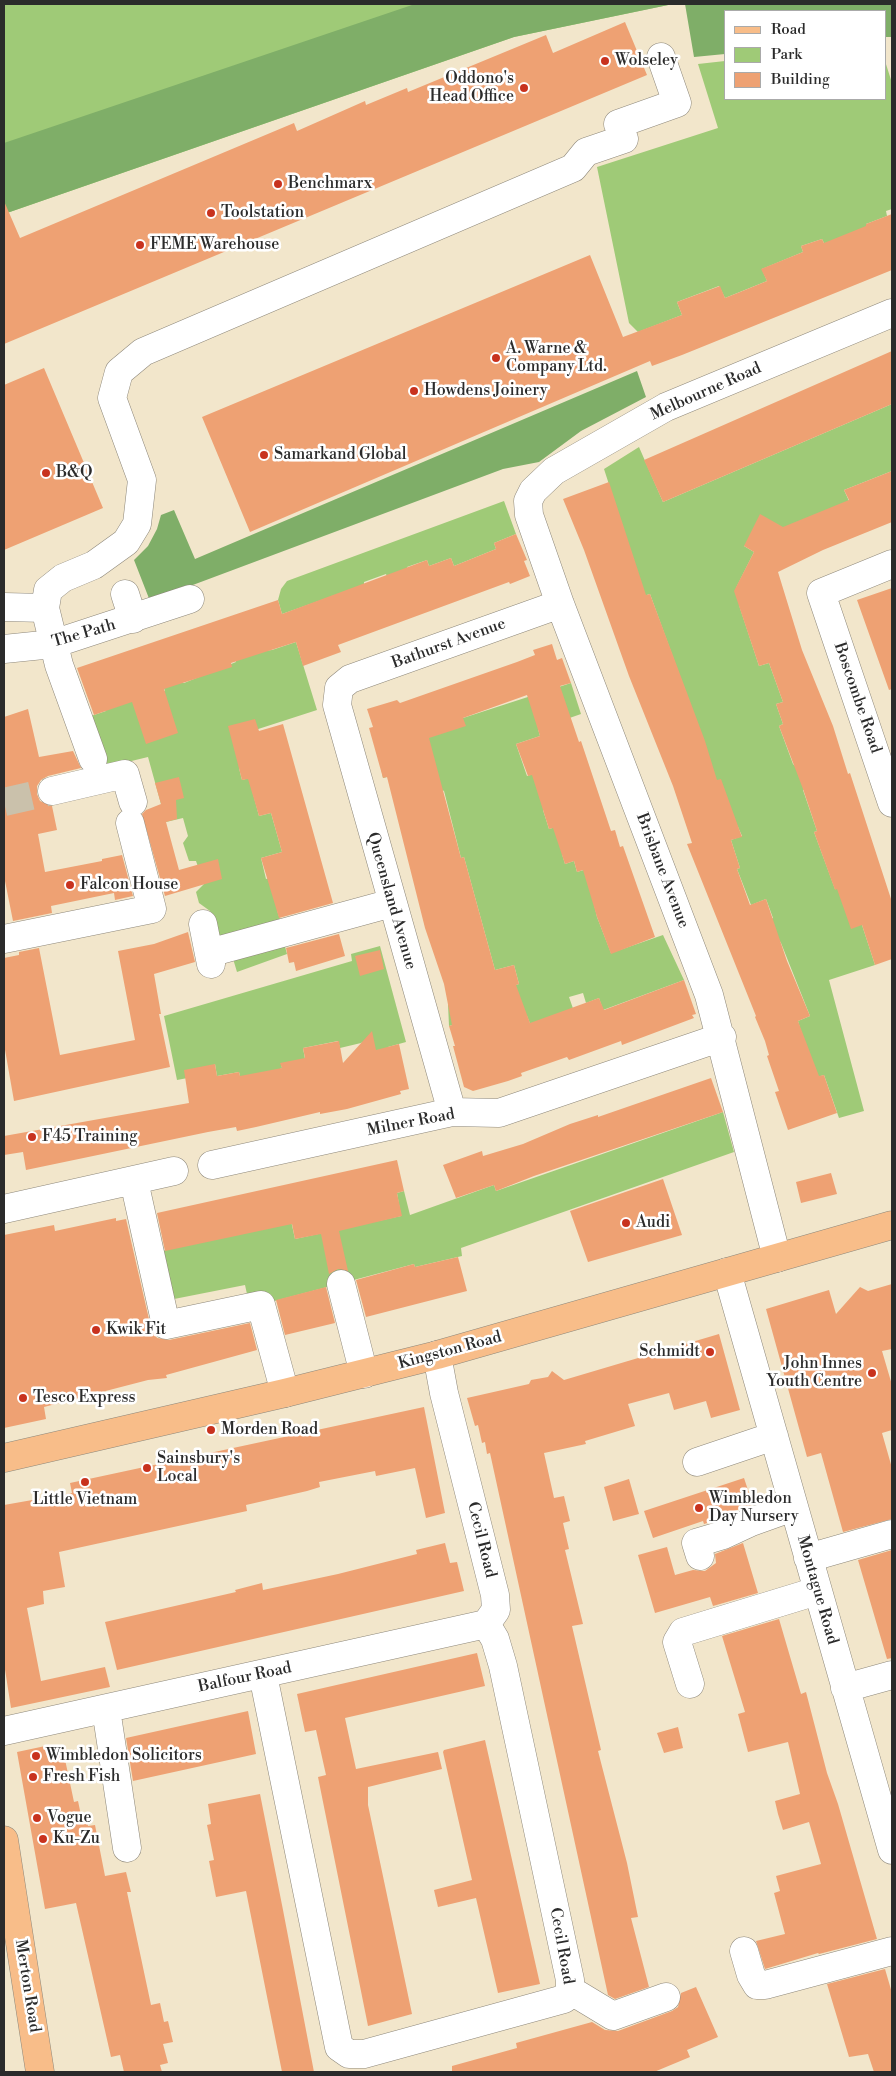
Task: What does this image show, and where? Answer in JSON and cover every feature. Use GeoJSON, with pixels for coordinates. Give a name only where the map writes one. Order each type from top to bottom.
{"type":"FeatureCollection","features":[{"type":"Feature","properties":{"kind":"main road","name":"Kingston Road"},"geometry":{"type":"LineString","coordinates":[[4,1458],[285,1393],[437,1355],[892,1225]]}},
{"type":"Feature","properties":{"kind":"main road","name":"Merton Road"},"geometry":{"type":"LineString","coordinates":[[4,1840],[35,2071]]}},
{"type":"Feature","properties":{"kind":"street"},"geometry":{"type":"LineString","coordinates":[[93,759],[53,644],[45,608],[48,590],[63,578],[94,565],[126,542],[137,524],[142,480],[112,398],[118,372],[143,352],[573,168],[586,152],[624,139],[618,124],[677,103],[661,57]]}},
{"type":"Feature","properties":{"kind":"street","name":"Melbourne Road"},"geometry":{"type":"LineString","coordinates":[[533,491],[554,470],[666,407],[892,313]]}},
{"type":"Feature","properties":{"kind":"street","name":"Brisbane Avenue"},"geometry":{"type":"LineString","coordinates":[[533,491],[528,501],[529,515],[560,604],[709,995],[722,1037],[777,1258]]}},
{"type":"Feature","properties":{"kind":"street","name":"Boscombe Road"},"geometry":{"type":"LineString","coordinates":[[892,564],[821,593],[892,803]]}},
{"type":"Feature","properties":{"kind":"street","name":"The Path"},"geometry":{"type":"LineString","coordinates":[[4,649],[53,644],[129,606],[190,599]]}},
{"type":"Feature","properties":{"kind":"street","name":"Bathurst Avenue"},"geometry":{"type":"LineString","coordinates":[[339,688],[350,679],[560,604]]}},
{"type":"Feature","properties":{"kind":"street"},"geometry":{"type":"LineString","coordinates":[[4,607],[45,608]]}},
{"type":"Feature","properties":{"kind":"street","name":"Queensland Avenue"},"geometry":{"type":"LineString","coordinates":[[339,688],[337,705],[452,1112]]}},
{"type":"Feature","properties":{"kind":"street"},"geometry":{"type":"LineString","coordinates":[[4,939],[152,909],[125,774],[52,791]]}},
{"type":"Feature","properties":{"kind":"street"},"geometry":{"type":"LineString","coordinates":[[203,924],[210,958],[392,904]]}},
{"type":"Feature","properties":{"kind":"street","name":"Milner Road"},"geometry":{"type":"LineString","coordinates":[[212,1165],[452,1112],[499,1113],[722,1037]]}},
{"type":"Feature","properties":{"kind":"street"},"geometry":{"type":"LineString","coordinates":[[4,1209],[174,1171]]}},
{"type":"Feature","properties":{"kind":"street"},"geometry":{"type":"LineString","coordinates":[[134,1180],[166,1325],[261,1305],[285,1393]]}},
{"type":"Feature","properties":{"kind":"street","name":"Montague Road"},"geometry":{"type":"LineString","coordinates":[[727,1272],[892,1850]]}},
{"type":"Feature","properties":{"kind":"street"},"geometry":{"type":"LineString","coordinates":[[341,1284],[364,1374]]}},
{"type":"Feature","properties":{"kind":"street","name":"Cecil Road"},"geometry":{"type":"LineString","coordinates":[[263,1675],[339,2046],[349,2054],[364,2054],[564,1999],[570,1990],[570,1980],[503,1666],[495,1639],[486,1624],[496,1610],[495,1595],[444,1393],[437,1355]]}},
{"type":"Feature","properties":{"kind":"street"},"geometry":{"type":"LineString","coordinates":[[697,1462],[774,1436]]}},
{"type":"Feature","properties":{"kind":"street"},"geometry":{"type":"LineString","coordinates":[[700,1556],[696,1543],[723,1535],[751,1522],[793,1507]]}},
{"type":"Feature","properties":{"kind":"street"},"geometry":{"type":"LineString","coordinates":[[808,1558],[892,1534]]}},
{"type":"Feature","properties":{"kind":"street"},"geometry":{"type":"LineString","coordinates":[[690,1684],[677,1642],[683,1632],[817,1591]]}},
{"type":"Feature","properties":{"kind":"street","name":"Balfour Road"},"geometry":{"type":"LineString","coordinates":[[4,1732],[486,1624]]}},
{"type":"Feature","properties":{"kind":"street"},"geometry":{"type":"LineString","coordinates":[[845,1688],[892,1675]]}},
{"type":"Feature","properties":{"kind":"street"},"geometry":{"type":"LineString","coordinates":[[106,1709],[127,1848]]}},
{"type":"Feature","properties":{"kind":"street"},"geometry":{"type":"LineString","coordinates":[[744,1951],[751,1974],[757,1985],[765,1985],[892,1951]]}},
{"type":"Feature","properties":{"kind":"street"},"geometry":{"type":"LineString","coordinates":[[570,1990],[614,2016],[666,1997]]}},
{"type":"Feature","properties":{"kind":"green space"},"geometry":{"type":"Polygon","coordinates":[[[4,4],[673,4],[514,37],[4,214],[4,4]]]}},
{"type":"Feature","properties":{"kind":"green space"},"geometry":{"type":"Polygon","coordinates":[[[415,4],[673,4],[514,37],[4,214],[4,143],[415,4]]]}},
{"type":"Feature","properties":{"kind":"green space"},"geometry":{"type":"Polygon","coordinates":[[[685,4],[892,4],[892,37],[886,37],[886,10],[724,10],[724,54],[694,57],[685,4]]]}},
{"type":"Feature","properties":{"kind":"green space"},"geometry":{"type":"Polygon","coordinates":[[[724,61],[724,100],[886,100],[886,64],[892,83],[892,209],[886,211],[887,216],[866,224],[871,240],[824,243],[822,239],[801,246],[803,252],[762,269],[767,281],[725,298],[719,286],[677,302],[682,315],[638,332],[629,323],[597,167],[718,128],[698,64],[724,61]]]}},
{"type":"Feature","properties":{"kind":"green space"},"geometry":{"type":"Polygon","coordinates":[[[637,371],[646,397],[581,431],[539,462],[503,469],[150,601],[134,560],[148,546],[157,529],[161,515],[174,510],[195,559],[637,371]]]}},
{"type":"Feature","properties":{"kind":"green space"},"geometry":{"type":"Polygon","coordinates":[[[892,404],[892,471],[844,490],[849,501],[744,546],[754,552],[736,588],[753,598],[739,605],[759,666],[769,663],[783,702],[776,704],[783,724],[779,726],[793,764],[813,786],[803,790],[817,831],[814,832],[835,889],[838,888],[862,925],[875,965],[829,980],[864,1111],[839,1118],[824,1075],[814,1078],[798,1021],[810,1016],[781,943],[767,921],[773,918],[766,899],[751,905],[737,869],[740,868],[731,840],[742,836],[738,827],[707,783],[695,718],[650,594],[637,598],[637,571],[604,469],[639,447],[663,502],[892,404]]]}},
{"type":"Feature","properties":{"kind":"green space"},"geometry":{"type":"Polygon","coordinates":[[[504,501],[516,534],[494,543],[496,549],[454,566],[451,558],[429,566],[427,560],[407,567],[412,580],[391,588],[386,574],[364,582],[364,585],[282,614],[278,600],[281,589],[287,581],[504,501]]]}},
{"type":"Feature","properties":{"kind":"green space"},"geometry":{"type":"Polygon","coordinates":[[[296,642],[317,710],[249,732],[239,768],[242,780],[261,775],[251,786],[259,816],[271,813],[282,852],[261,858],[266,879],[289,872],[277,910],[282,926],[223,943],[216,931],[210,911],[199,903],[196,892],[204,884],[196,861],[189,861],[183,843],[188,836],[183,818],[166,822],[148,757],[90,771],[85,718],[106,711],[101,693],[147,697],[165,691],[162,683],[184,683],[236,662],[234,654],[272,650],[296,642]]]}},
{"type":"Feature","properties":{"kind":"green space"},"geometry":{"type":"Polygon","coordinates":[[[571,683],[581,714],[538,729],[540,736],[516,744],[527,776],[550,769],[543,810],[549,829],[562,825],[562,854],[565,864],[574,861],[577,872],[590,868],[592,895],[597,917],[611,953],[663,935],[684,980],[603,1010],[599,998],[586,1003],[583,993],[569,997],[577,1020],[535,1036],[527,1016],[510,1022],[468,1020],[449,1026],[448,1004],[519,984],[514,965],[495,970],[464,857],[461,858],[444,791],[407,772],[383,778],[380,763],[463,718],[571,683]]]}},
{"type":"Feature","properties":{"kind":"green space"},"geometry":{"type":"Polygon","coordinates":[[[283,939],[287,954],[237,972],[231,952],[283,939]]]}},
{"type":"Feature","properties":{"kind":"green space"},"geometry":{"type":"Polygon","coordinates":[[[380,946],[406,1042],[388,1047],[390,1057],[378,1060],[369,1039],[340,1048],[338,1041],[303,1048],[305,1059],[281,1064],[282,1068],[243,1088],[239,1072],[217,1076],[215,1064],[198,1076],[177,1080],[164,1016],[352,961],[351,954],[380,946]]]}},
{"type":"Feature","properties":{"kind":"green space"},"geometry":{"type":"Polygon","coordinates":[[[723,1112],[734,1152],[461,1248],[462,1256],[415,1267],[414,1264],[267,1303],[249,1303],[245,1285],[164,1301],[159,1252],[290,1216],[295,1239],[401,1216],[397,1193],[404,1191],[410,1215],[494,1185],[496,1191],[723,1112]]]}},
{"type":"Feature","properties":{"kind":"building"},"geometry":{"type":"Polygon","coordinates":[[[625,22],[647,75],[4,344],[4,201],[20,238],[294,123],[297,131],[365,101],[366,105],[407,88],[408,92],[546,35],[553,53],[625,22]]]}},
{"type":"Feature","properties":{"kind":"building"},"geometry":{"type":"Polygon","coordinates":[[[892,214],[892,270],[682,355],[652,366],[650,361],[250,532],[202,417],[590,255],[623,337],[682,315],[677,302],[720,286],[725,298],[767,281],[761,269],[803,252],[801,246],[822,239],[824,243],[892,214]]]}},
{"type":"Feature","properties":{"kind":"building"},"geometry":{"type":"Polygon","coordinates":[[[892,351],[892,404],[663,502],[644,460],[892,351]]]}},
{"type":"Feature","properties":{"kind":"building","name":"B&Q"},"geometry":{"type":"Polygon","coordinates":[[[44,368],[103,508],[4,550],[4,385],[44,368]]]}},
{"type":"Feature","properties":{"kind":"building"},"geometry":{"type":"Polygon","coordinates":[[[892,471],[892,522],[823,550],[778,572],[802,650],[833,726],[848,774],[850,773],[892,902],[892,959],[875,965],[862,925],[851,929],[837,889],[835,890],[814,832],[817,831],[803,789],[779,726],[783,724],[776,704],[783,702],[769,663],[759,666],[734,591],[754,552],[744,546],[760,514],[783,527],[849,500],[844,490],[892,471]]]}},
{"type":"Feature","properties":{"kind":"building"},"geometry":{"type":"Polygon","coordinates":[[[609,482],[646,595],[650,594],[705,741],[717,780],[721,779],[742,837],[731,840],[740,868],[737,869],[750,905],[766,899],[787,961],[810,1016],[798,1021],[819,1076],[824,1075],[837,1113],[788,1130],[775,1092],[779,1091],[767,1056],[769,1055],[765,1041],[687,844],[692,843],[673,786],[629,676],[584,550],[563,499],[609,482]]]}},
{"type":"Feature","properties":{"kind":"building"},"geometry":{"type":"Polygon","coordinates":[[[516,534],[527,560],[524,561],[530,576],[338,645],[341,652],[303,666],[296,642],[231,663],[232,667],[164,689],[178,733],[146,744],[132,702],[94,715],[77,668],[278,600],[282,614],[427,560],[429,566],[451,558],[454,566],[496,549],[494,543],[516,534]]]}},
{"type":"Feature","properties":{"kind":"building"},"geometry":{"type":"Polygon","coordinates":[[[892,588],[892,689],[889,690],[857,600],[892,588]]]}},
{"type":"Feature","properties":{"kind":"building"},"geometry":{"type":"Polygon","coordinates":[[[552,644],[557,660],[562,658],[571,683],[560,686],[579,742],[581,741],[611,831],[615,830],[620,847],[623,846],[655,937],[611,954],[597,917],[583,870],[577,872],[574,861],[565,864],[553,828],[549,829],[532,775],[528,776],[516,744],[540,736],[527,695],[463,718],[466,726],[429,738],[461,858],[464,857],[495,970],[514,965],[519,984],[516,985],[530,1023],[599,998],[604,1010],[684,980],[696,1014],[692,1015],[694,1018],[622,1045],[621,1041],[569,1060],[567,1057],[521,1073],[522,1076],[473,1091],[464,1087],[449,1026],[452,1025],[444,984],[425,928],[387,777],[383,778],[369,728],[373,727],[367,709],[397,700],[400,703],[517,662],[535,655],[533,650],[552,644]]]}},
{"type":"Feature","properties":{"kind":"building"},"geometry":{"type":"Polygon","coordinates":[[[28,709],[39,757],[73,751],[81,768],[48,776],[41,780],[37,786],[37,794],[40,801],[52,806],[57,830],[38,834],[45,872],[102,861],[102,859],[122,855],[133,896],[115,900],[114,893],[51,906],[52,913],[13,921],[4,876],[4,717],[28,709]]]}},
{"type":"Feature","properties":{"kind":"building"},"geometry":{"type":"Polygon","coordinates":[[[255,719],[259,731],[283,724],[333,903],[279,918],[261,858],[282,852],[271,813],[259,816],[248,779],[242,780],[228,726],[255,719]]]}},
{"type":"Feature","properties":{"kind":"building"},"geometry":{"type":"Polygon","coordinates":[[[179,777],[184,798],[176,800],[177,819],[166,822],[179,870],[218,859],[222,879],[165,896],[142,814],[146,810],[161,804],[155,783],[179,777]]]}},
{"type":"Feature","properties":{"kind":"building"},"geometry":{"type":"Polygon","coordinates":[[[188,932],[195,962],[154,974],[161,1014],[159,1014],[170,1067],[14,1101],[4,1044],[4,958],[19,955],[19,952],[39,948],[60,1055],[135,1040],[118,951],[154,944],[188,932]]]}},
{"type":"Feature","properties":{"kind":"building"},"geometry":{"type":"Polygon","coordinates":[[[339,934],[345,956],[296,971],[294,962],[289,963],[286,948],[339,934]]]}},
{"type":"Feature","properties":{"kind":"building"},"geometry":{"type":"Polygon","coordinates":[[[380,950],[384,969],[360,976],[355,956],[380,950]]]}},
{"type":"Feature","properties":{"kind":"building"},"geometry":{"type":"Polygon","coordinates":[[[372,1031],[376,1050],[399,1044],[409,1089],[400,1091],[401,1094],[347,1109],[320,1114],[320,1112],[237,1131],[236,1127],[208,1132],[26,1170],[23,1152],[4,1155],[4,1136],[189,1103],[184,1070],[215,1064],[217,1076],[239,1072],[240,1076],[282,1068],[280,1063],[305,1058],[303,1048],[339,1041],[343,1063],[372,1031]]]}},
{"type":"Feature","properties":{"kind":"building"},"geometry":{"type":"Polygon","coordinates":[[[711,1078],[723,1112],[534,1176],[496,1191],[494,1185],[456,1198],[443,1165],[482,1151],[483,1156],[523,1144],[570,1124],[598,1115],[598,1117],[711,1078]]]}},
{"type":"Feature","properties":{"kind":"building"},"geometry":{"type":"Polygon","coordinates":[[[397,1160],[404,1191],[397,1193],[402,1216],[339,1231],[348,1271],[338,1269],[329,1274],[321,1234],[295,1239],[292,1224],[165,1251],[157,1213],[397,1160]]]}},
{"type":"Feature","properties":{"kind":"building"},"geometry":{"type":"Polygon","coordinates":[[[831,1173],[837,1194],[801,1203],[796,1182],[831,1173]]]}},
{"type":"Feature","properties":{"kind":"building","name":"Audi"},"geometry":{"type":"Polygon","coordinates":[[[663,1179],[682,1235],[588,1262],[570,1211],[663,1179]]]}},
{"type":"Feature","properties":{"kind":"building"},"geometry":{"type":"Polygon","coordinates":[[[116,1218],[116,1221],[126,1219],[151,1328],[157,1338],[169,1340],[250,1323],[257,1350],[166,1375],[167,1378],[148,1380],[44,1407],[46,1419],[4,1428],[4,1235],[54,1225],[55,1231],[116,1218]]]}},
{"type":"Feature","properties":{"kind":"building"},"geometry":{"type":"Polygon","coordinates":[[[458,1257],[467,1291],[366,1317],[356,1280],[414,1264],[415,1267],[458,1257]]]}},
{"type":"Feature","properties":{"kind":"building"},"geometry":{"type":"Polygon","coordinates":[[[892,1284],[892,1349],[882,1351],[892,1385],[892,1430],[882,1433],[892,1468],[892,1519],[843,1532],[821,1453],[807,1457],[766,1309],[829,1290],[836,1314],[860,1287],[868,1291],[892,1284]]]}},
{"type":"Feature","properties":{"kind":"building"},"geometry":{"type":"Polygon","coordinates":[[[326,1287],[335,1323],[285,1335],[276,1300],[326,1287]]]}},
{"type":"Feature","properties":{"kind":"building"},"geometry":{"type":"Polygon","coordinates":[[[719,1334],[740,1410],[711,1418],[706,1401],[674,1410],[669,1393],[628,1404],[635,1426],[585,1441],[586,1444],[544,1453],[554,1498],[564,1496],[570,1521],[563,1523],[569,1549],[565,1550],[583,1624],[572,1626],[601,1750],[598,1751],[627,1863],[638,1917],[631,1918],[649,1987],[615,1999],[608,1995],[490,1453],[487,1454],[485,1442],[482,1443],[478,1425],[475,1426],[467,1398],[529,1384],[531,1380],[548,1377],[552,1371],[564,1380],[719,1334]]]}},
{"type":"Feature","properties":{"kind":"building"},"geometry":{"type":"Polygon","coordinates":[[[424,1407],[445,1513],[426,1518],[415,1468],[376,1476],[375,1471],[319,1482],[320,1487],[246,1505],[247,1511],[59,1552],[65,1587],[43,1591],[44,1604],[27,1608],[41,1681],[105,1667],[110,1687],[11,1708],[4,1663],[4,1505],[72,1493],[70,1483],[424,1407]]]}},
{"type":"Feature","properties":{"kind":"building","name":"Wimbledon Day Nursery"},"geometry":{"type":"Polygon","coordinates":[[[744,1478],[753,1505],[734,1511],[717,1520],[704,1524],[703,1521],[653,1538],[644,1511],[744,1478]]]}},
{"type":"Feature","properties":{"kind":"building"},"geometry":{"type":"Polygon","coordinates":[[[629,1479],[639,1514],[613,1521],[604,1487],[629,1479]]]}},
{"type":"Feature","properties":{"kind":"building"},"geometry":{"type":"Polygon","coordinates":[[[445,1543],[450,1563],[457,1562],[464,1591],[117,1670],[105,1622],[236,1592],[235,1590],[262,1583],[263,1590],[338,1574],[417,1554],[416,1550],[445,1543]]]}},
{"type":"Feature","properties":{"kind":"building"},"geometry":{"type":"Polygon","coordinates":[[[743,1543],[758,1593],[713,1606],[710,1597],[655,1613],[638,1555],[667,1547],[675,1575],[693,1570],[705,1571],[716,1563],[715,1554],[743,1543]]]}},
{"type":"Feature","properties":{"kind":"building"},"geometry":{"type":"Polygon","coordinates":[[[892,1550],[892,1658],[887,1659],[858,1560],[892,1550]]]}},
{"type":"Feature","properties":{"kind":"building"},"geometry":{"type":"Polygon","coordinates":[[[779,1619],[801,1694],[806,1692],[827,1773],[838,1804],[877,1939],[818,1953],[765,1969],[756,1941],[785,1934],[774,1893],[780,1891],[776,1876],[821,1864],[809,1822],[783,1830],[778,1814],[775,1801],[800,1794],[788,1742],[748,1752],[738,1714],[745,1712],[722,1636],[779,1619]]]}},
{"type":"Feature","properties":{"kind":"building"},"geometry":{"type":"Polygon","coordinates":[[[477,1653],[485,1686],[345,1718],[356,1769],[438,1752],[442,1769],[368,1787],[368,1805],[412,2014],[368,2026],[318,1777],[326,1775],[316,1730],[305,1732],[297,1694],[477,1653]]]}},
{"type":"Feature","properties":{"kind":"building"},"geometry":{"type":"Polygon","coordinates":[[[248,1711],[256,1754],[133,1781],[126,1738],[248,1711]]]}},
{"type":"Feature","properties":{"kind":"building"},"geometry":{"type":"Polygon","coordinates":[[[678,1727],[683,1748],[664,1753],[657,1733],[678,1727]]]}},
{"type":"Feature","properties":{"kind":"building"},"geometry":{"type":"Polygon","coordinates":[[[485,1740],[540,1984],[498,1993],[476,1898],[438,1907],[434,1890],[472,1880],[443,1752],[444,1750],[485,1740]]]}},
{"type":"Feature","properties":{"kind":"building"},"geometry":{"type":"Polygon","coordinates":[[[50,1745],[51,1752],[63,1750],[74,1802],[78,1801],[82,1820],[87,1820],[88,1826],[95,1825],[105,1876],[126,1872],[131,1892],[127,1892],[151,2005],[160,2003],[164,2022],[168,2021],[173,2042],[163,2044],[168,2063],[160,2065],[162,2072],[124,2072],[120,2055],[111,2057],[76,1903],[45,1909],[17,1752],[50,1745]]]}},
{"type":"Feature","properties":{"kind":"building"},"geometry":{"type":"Polygon","coordinates":[[[260,1794],[314,2072],[282,2072],[246,1891],[216,1897],[209,1861],[214,1860],[207,1825],[211,1824],[208,1804],[260,1794]]]}},
{"type":"Feature","properties":{"kind":"building"},"geometry":{"type":"Polygon","coordinates":[[[885,1969],[892,1993],[892,2072],[874,2072],[868,2054],[849,2057],[827,1984],[885,1969]]]}},
{"type":"Feature","properties":{"kind":"building"},"geometry":{"type":"Polygon","coordinates":[[[696,1987],[718,2037],[687,2050],[690,2057],[654,2072],[452,2072],[452,2066],[517,2048],[516,2043],[592,2022],[605,2030],[618,2031],[672,2011],[678,2007],[681,1993],[696,1987]]]}},
{"type":"Feature","properties":{"kind":"tunnel"},"geometry":{"type":"LineString","coordinates":[[4,802],[52,791]]}},
{"type":"Feature","properties":{"kind":"place","name":"Wolseley"},"geometry":{"type":"Point","coordinates":[605,61]}},
{"type":"Feature","properties":{"kind":"place","name":"Oddono's Head Office"},"geometry":{"type":"Point","coordinates":[524,88]}},
{"type":"Feature","properties":{"kind":"place","name":"Benchmarx"},"geometry":{"type":"Point","coordinates":[278,184]}},
{"type":"Feature","properties":{"kind":"place","name":"Toolstation"},"geometry":{"type":"Point","coordinates":[211,213]}},
{"type":"Feature","properties":{"kind":"place","name":"FEME Warehouse"},"geometry":{"type":"Point","coordinates":[140,245]}},
{"type":"Feature","properties":{"kind":"place","name":"A. Warne & Company Ltd."},"geometry":{"type":"Point","coordinates":[496,358]}},
{"type":"Feature","properties":{"kind":"place","name":"Howdens Joinery"},"geometry":{"type":"Point","coordinates":[414,391]}},
{"type":"Feature","properties":{"kind":"place","name":"Samarkand Global"},"geometry":{"type":"Point","coordinates":[264,455]}},
{"type":"Feature","properties":{"kind":"place","name":"B&Q"},"geometry":{"type":"Point","coordinates":[46,473]}},
{"type":"Feature","properties":{"kind":"place","name":"Falcon House"},"geometry":{"type":"Point","coordinates":[70,885]}},
{"type":"Feature","properties":{"kind":"place","name":"F45 Training"},"geometry":{"type":"Point","coordinates":[32,1137]}},
{"type":"Feature","properties":{"kind":"place","name":"Audi"},"geometry":{"type":"Point","coordinates":[626,1223]}},
{"type":"Feature","properties":{"kind":"place","name":"Kwik Fit"},"geometry":{"type":"Point","coordinates":[96,1330]}},
{"type":"Feature","properties":{"kind":"place","name":"Schmidt"},"geometry":{"type":"Point","coordinates":[710,1352]}},
{"type":"Feature","properties":{"kind":"place","name":"John Innes Youth Centre"},"geometry":{"type":"Point","coordinates":[872,1373]}},
{"type":"Feature","properties":{"kind":"place","name":"Tesco Express"},"geometry":{"type":"Point","coordinates":[23,1398]}},
{"type":"Feature","properties":{"kind":"place","name":"Morden Road"},"geometry":{"type":"Point","coordinates":[211,1430]}},
{"type":"Feature","properties":{"kind":"place","name":"Sainsbury's Local"},"geometry":{"type":"Point","coordinates":[147,1468]}},
{"type":"Feature","properties":{"kind":"place","name":"Little Vietnam"},"geometry":{"type":"Point","coordinates":[85,1482]}},
{"type":"Feature","properties":{"kind":"place","name":"Wimbledon Day Nursery"},"geometry":{"type":"Point","coordinates":[699,1508]}},
{"type":"Feature","properties":{"kind":"place","name":"Wimbledon Solicitors"},"geometry":{"type":"Point","coordinates":[36,1756]}},
{"type":"Feature","properties":{"kind":"place","name":"Fresh Fish"},"geometry":{"type":"Point","coordinates":[33,1777]}},
{"type":"Feature","properties":{"kind":"place","name":"Vogue"},"geometry":{"type":"Point","coordinates":[37,1818]}},
{"type":"Feature","properties":{"kind":"place","name":"Ku-Zu"},"geometry":{"type":"Point","coordinates":[43,1839]}}]}
